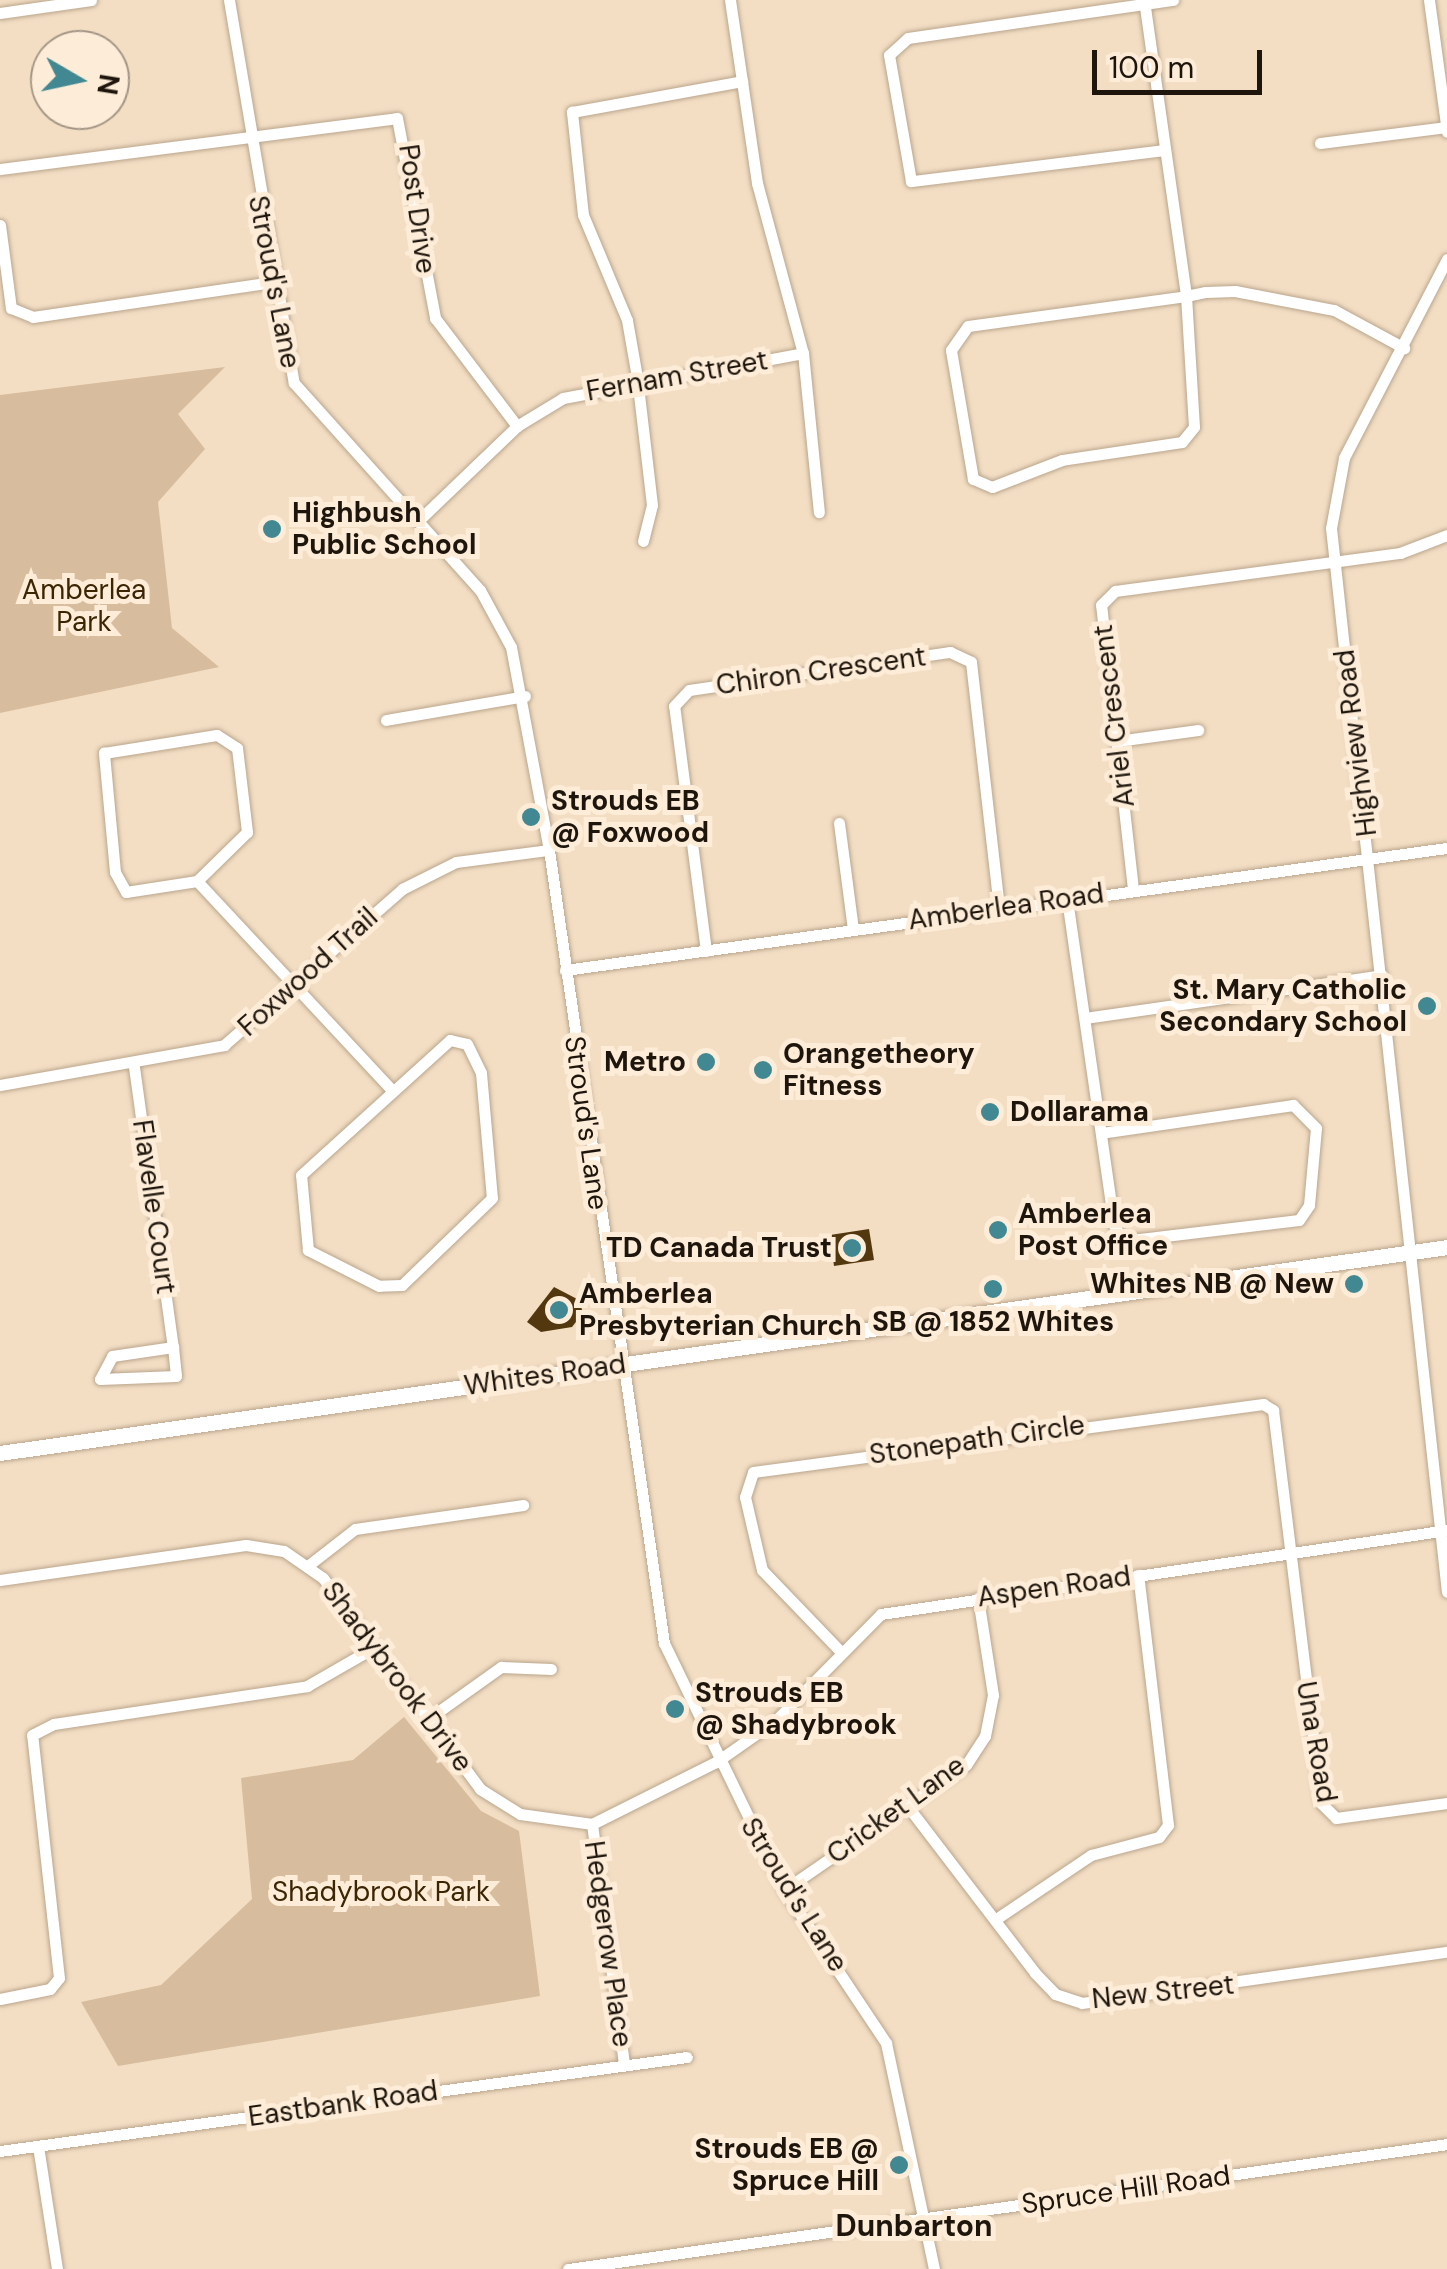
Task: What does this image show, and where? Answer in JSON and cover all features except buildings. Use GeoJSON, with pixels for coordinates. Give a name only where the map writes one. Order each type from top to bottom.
{"type":"FeatureCollection","features":[{"type":"Feature","properties":{"kind":"main road","name":"Whites Road"},"geometry":{"type":"LineString","coordinates":[[0,1453],[1447,1247]]}},
{"type":"Feature","properties":{"kind":"street"},"geometry":{"type":"LineString","coordinates":[[0,14],[91,0]]}},
{"type":"Feature","properties":{"kind":"street","name":"Stroud's Lane"},"geometry":{"type":"LineString","coordinates":[[229,0],[272,282],[294,382],[480,590],[526,696],[664,1643],[716,1762],[784,1890],[886,2043],[934,2269]]}},
{"type":"Feature","properties":{"kind":"street"},"geometry":{"type":"LineString","coordinates":[[730,0],[756,183],[803,353],[819,512]]}},
{"type":"Feature","properties":{"kind":"street"},"geometry":{"type":"LineString","coordinates":[[1165,150],[911,181],[890,71],[892,45],[908,38],[1173,0]]}},
{"type":"Feature","properties":{"kind":"street"},"geometry":{"type":"LineString","coordinates":[[1320,143],[1447,129],[1428,0]]}},
{"type":"Feature","properties":{"kind":"street"},"geometry":{"type":"LineString","coordinates":[[1144,2],[1186,296],[1194,427],[1182,442],[1062,460],[992,487],[973,479],[954,337],[968,326],[1186,296],[1234,290],[1334,310],[1404,348]]}},
{"type":"Feature","properties":{"kind":"street"},"geometry":{"type":"LineString","coordinates":[[643,541],[652,505],[637,377],[626,320],[583,215],[572,112],[742,81]]}},
{"type":"Feature","properties":{"kind":"street","name":"Post Drive"},"geometry":{"type":"LineString","coordinates":[[247,132],[397,118],[435,318],[517,426]]}},
{"type":"Feature","properties":{"kind":"street"},"geometry":{"type":"LineString","coordinates":[[0,168],[247,132]]}},
{"type":"Feature","properties":{"kind":"street"},"geometry":{"type":"LineString","coordinates":[[0,225],[10,308],[33,317],[272,282]]}},
{"type":"Feature","properties":{"kind":"street","name":"Highview Road"},"geometry":{"type":"LineString","coordinates":[[1408,1252],[1382,975],[1334,561],[1344,458],[1447,259]]}},
{"type":"Feature","properties":{"kind":"street","name":"Fernam Street"},"geometry":{"type":"LineString","coordinates":[[418,521],[517,426],[562,398],[637,377],[803,353]]}},
{"type":"Feature","properties":{"kind":"street"},"geometry":{"type":"LineString","coordinates":[[1334,561],[1400,553],[1447,535]]}},
{"type":"Feature","properties":{"kind":"street","name":"Ariel Crescent"},"geometry":{"type":"LineString","coordinates":[[1133,888],[1101,605],[1115,591],[1334,561]]}},
{"type":"Feature","properties":{"kind":"street","name":"Chiron Crescent"},"geometry":{"type":"LineString","coordinates":[[706,951],[674,706],[689,690],[958,653],[971,662],[999,908]]}},
{"type":"Feature","properties":{"kind":"street"},"geometry":{"type":"LineString","coordinates":[[386,720],[526,696]]}},
{"type":"Feature","properties":{"kind":"street"},"geometry":{"type":"LineString","coordinates":[[1118,741],[1198,730]]}},
{"type":"Feature","properties":{"kind":"street"},"geometry":{"type":"LineString","coordinates":[[217,735],[237,748],[247,832],[198,881],[126,892],[115,872],[104,753],[217,735]]}},
{"type":"Feature","properties":{"kind":"street"},"geometry":{"type":"LineString","coordinates":[[838,823],[853,930]]}},
{"type":"Feature","properties":{"kind":"street","name":"Amberlea Road"},"geometry":{"type":"LineString","coordinates":[[565,970],[1133,888],[1447,848]]}},
{"type":"Feature","properties":{"kind":"street","name":"Foxwood Trail"},"geometry":{"type":"LineString","coordinates":[[0,1085],[134,1067],[224,1045],[402,889],[456,862],[549,850]]}},
{"type":"Feature","properties":{"kind":"street"},"geometry":{"type":"LineString","coordinates":[[198,881],[393,1091]]}},
{"type":"Feature","properties":{"kind":"street"},"geometry":{"type":"LineString","coordinates":[[1068,898],[1102,1133],[1123,1241],[1299,1220],[1309,1206],[1316,1128],[1293,1105],[1102,1133]]}},
{"type":"Feature","properties":{"kind":"street"},"geometry":{"type":"LineString","coordinates":[[1085,1018],[1382,975]]}},
{"type":"Feature","properties":{"kind":"street"},"geometry":{"type":"LineString","coordinates":[[450,1040],[467,1044],[482,1073],[496,1185],[492,1198],[391,1287],[308,1250],[298,1187],[393,1091],[450,1040]]}},
{"type":"Feature","properties":{"kind":"street","name":"Flavelle Court"},"geometry":{"type":"LineString","coordinates":[[134,1067],[174,1347]]}},
{"type":"Feature","properties":{"kind":"street"},"geometry":{"type":"LineString","coordinates":[[1408,1252],[1447,1592]]}},
{"type":"Feature","properties":{"kind":"street"},"geometry":{"type":"LineString","coordinates":[[174,1347],[176,1376],[100,1379],[112,1356],[174,1347]]}},
{"type":"Feature","properties":{"kind":"street","name":"Stonepath Circle"},"geometry":{"type":"LineString","coordinates":[[841,1652],[762,1570],[746,1497],[753,1472],[1250,1401],[1273,1410],[1288,1550]]}},
{"type":"Feature","properties":{"kind":"street"},"geometry":{"type":"LineString","coordinates":[[310,1564],[355,1529],[523,1505]]}},
{"type":"Feature","properties":{"kind":"street","name":"Aspen Road"},"geometry":{"type":"LineString","coordinates":[[716,1762],[776,1720],[881,1614],[1288,1550],[1443,1531]]}},
{"type":"Feature","properties":{"kind":"street","name":"Shadybrook Drive"},"geometry":{"type":"LineString","coordinates":[[0,1580],[246,1545],[310,1564],[480,1789],[520,1814],[592,1824]]}},
{"type":"Feature","properties":{"kind":"street","name":"Una Road"},"geometry":{"type":"LineString","coordinates":[[1288,1550],[1326,1814],[1447,1803]]}},
{"type":"Feature","properties":{"kind":"street"},"geometry":{"type":"LineString","coordinates":[[996,1919],[1091,1856],[1159,1837],[1168,1825],[1138,1575]]}},
{"type":"Feature","properties":{"kind":"street","name":"Cricket Lane"},"geometry":{"type":"LineString","coordinates":[[784,1890],[910,1808],[966,1764],[985,1736],[992,1694],[978,1598]]}},
{"type":"Feature","properties":{"kind":"street"},"geometry":{"type":"LineString","coordinates":[[0,1999],[50,1989],[59,1978],[32,1736],[54,1724],[307,1686],[373,1648]]}},
{"type":"Feature","properties":{"kind":"street"},"geometry":{"type":"LineString","coordinates":[[428,1718],[501,1667],[552,1669]]}},
{"type":"Feature","properties":{"kind":"street"},"geometry":{"type":"LineString","coordinates":[[592,1824],[716,1762]]}},
{"type":"Feature","properties":{"kind":"street","name":"New Street"},"geometry":{"type":"LineString","coordinates":[[910,1808],[1055,1994],[1082,2003],[1447,1952]]}},
{"type":"Feature","properties":{"kind":"street","name":"Hedgerow Place"},"geometry":{"type":"LineString","coordinates":[[592,1824],[624,2064]]}},
{"type":"Feature","properties":{"kind":"street","name":"Eastbank Road"},"geometry":{"type":"LineString","coordinates":[[0,2151],[687,2058]]}},
{"type":"Feature","properties":{"kind":"street","name":"Spruce Hill Road"},"geometry":{"type":"LineString","coordinates":[[568,2269],[1447,2144]]}},
{"type":"Feature","properties":{"kind":"street"},"geometry":{"type":"LineString","coordinates":[[38,2146],[57,2269]]}},
{"type":"Feature","properties":{"kind":"green space","name":"Amberlea Park"},"geometry":{"type":"Polygon","coordinates":[[[225,367],[178,414],[205,449],[158,502],[172,628],[219,667],[0,713],[0,395],[225,367]]]}},
{"type":"Feature","properties":{"kind":"green space","name":"Shadybrook Park"},"geometry":{"type":"Polygon","coordinates":[[[404,1717],[481,1811],[519,1831],[540,1996],[118,2066],[81,2002],[161,1985],[252,1899],[241,1778],[353,1760],[404,1717]]]}},
{"type":"Feature","properties":{"kind":"place","name":"Highbush Public School"},"geometry":{"type":"Point","coordinates":[272,529]}},
{"type":"Feature","properties":{"kind":"place","name":"Strouds EB @ Foxwood"},"geometry":{"type":"Point","coordinates":[531,817]}},
{"type":"Feature","properties":{"kind":"place","name":"St. Mary Catholic Secondary School"},"geometry":{"type":"Point","coordinates":[1427,1006]}},
{"type":"Feature","properties":{"kind":"place","name":"Metro"},"geometry":{"type":"Point","coordinates":[706,1062]}},
{"type":"Feature","properties":{"kind":"place","name":"Orangetheory Fitness"},"geometry":{"type":"Point","coordinates":[763,1070]}},
{"type":"Feature","properties":{"kind":"place","name":"Dollarama"},"geometry":{"type":"Point","coordinates":[990,1112]}},
{"type":"Feature","properties":{"kind":"place","name":"Amberlea Post Office"},"geometry":{"type":"Point","coordinates":[998,1230]}},
{"type":"Feature","properties":{"kind":"place","name":"TD Canada Trust"},"geometry":{"type":"Point","coordinates":[852,1248]}},
{"type":"Feature","properties":{"kind":"place","name":"Whites NB @ New"},"geometry":{"type":"Point","coordinates":[1354,1284]}},
{"type":"Feature","properties":{"kind":"place","name":"SB @ 1852 Whites"},"geometry":{"type":"Point","coordinates":[993,1289]}},
{"type":"Feature","properties":{"kind":"place","name":"Amberlea Presbyterian Church"},"geometry":{"type":"Point","coordinates":[559,1310]}},
{"type":"Feature","properties":{"kind":"place","name":"Strouds EB @ Shadybrook"},"geometry":{"type":"Point","coordinates":[675,1709]}},
{"type":"Feature","properties":{"kind":"place","name":"Strouds EB @ Spruce Hill"},"geometry":{"type":"Point","coordinates":[899,2165]}},
{"type":"Feature","properties":{"kind":"district","name":"Dunbarton"},"geometry":{"type":"Point","coordinates":[914,2226]}}]}
